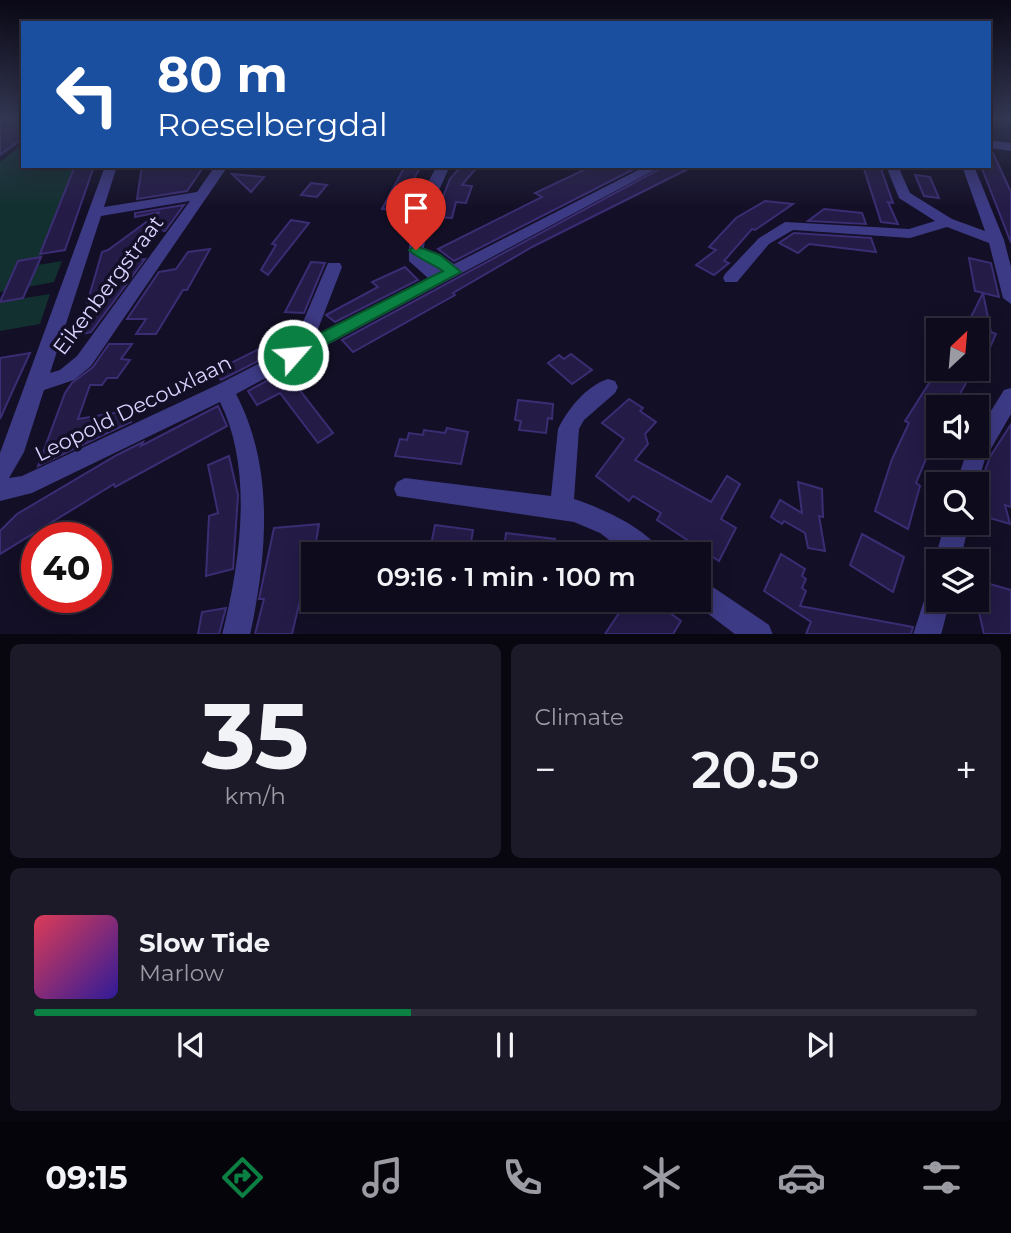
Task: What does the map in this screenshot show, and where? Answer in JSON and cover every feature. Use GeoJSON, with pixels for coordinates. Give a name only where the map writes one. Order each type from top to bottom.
{"type":"FeatureCollection","features":[{"type":"Feature","properties":{"kind":"street"},"geometry":{"type":"LineString","coordinates":[[0,472],[13,452],[110,168]]}},
{"type":"Feature","properties":{"kind":"street","name":"Eikenbergstraat"},"geometry":{"type":"LineString","coordinates":[[37,385],[67,375],[85,361],[221,168]]}},
{"type":"Feature","properties":{"kind":"street"},"geometry":{"type":"LineString","coordinates":[[443,168],[427,197],[414,237],[417,261],[447,275]]}},
{"type":"Feature","properties":{"kind":"street","name":"Leopold Decouxlaan"},"geometry":{"type":"LineString","coordinates":[[0,490],[24,486],[224,391],[652,168]]}},
{"type":"Feature","properties":{"kind":"street"},"geometry":{"type":"LineString","coordinates":[[893,168],[904,195],[947,222],[996,240]]}},
{"type":"Feature","properties":{"kind":"street"},"geometry":{"type":"LineString","coordinates":[[969,168],[996,240],[1011,298]]}},
{"type":"Feature","properties":{"kind":"street","name":"Eikenbergstraat"},"geometry":{"type":"LineString","coordinates":[[96,213],[203,195]]}},
{"type":"Feature","properties":{"kind":"street"},"geometry":{"type":"LineString","coordinates":[[731,278],[764,241],[790,225],[803,223],[910,234],[947,222]]}},
{"type":"Feature","properties":{"kind":"street"},"geometry":{"type":"LineString","coordinates":[[316,343],[309,329],[334,267]]}},
{"type":"Feature","properties":{"kind":"street"},"geometry":{"type":"LineString","coordinates":[[561,508],[569,429],[577,414],[608,387]]}},
{"type":"Feature","properties":{"kind":"street"},"geometry":{"type":"LineString","coordinates":[[224,391],[234,406],[250,476],[250,569],[236,634]]}},
{"type":"Feature","properties":{"kind":"street"},"geometry":{"type":"LineString","coordinates":[[971,472],[975,457],[1011,396]]}},
{"type":"Feature","properties":{"kind":"street"},"geometry":{"type":"LineString","coordinates":[[405,489],[583,512],[600,520],[631,542]]}},
{"type":"Feature","properties":{"kind":"street"},"geometry":{"type":"LineString","coordinates":[[711,600],[758,634]]}},
{"type":"Feature","properties":{"kind":"street"},"geometry":{"type":"LineString","coordinates":[[927,634],[933,612]]}},
{"type":"Feature","properties":{"kind":"green space"},"geometry":{"type":"Polygon","coordinates":[[[21,149],[21,168],[74,168],[41,257],[18,261],[9,280],[32,277],[38,265],[62,261],[54,282],[0,292],[0,162],[21,149]]]}},
{"type":"Feature","properties":{"kind":"green space"},"geometry":{"type":"Polygon","coordinates":[[[50,294],[40,324],[0,331],[0,302],[50,294]]]}},
{"type":"Feature","properties":{"kind":"building"},"geometry":{"type":"Polygon","coordinates":[[[991,151],[1011,192],[1011,243],[982,168],[991,168],[991,151]]]}},
{"type":"Feature","properties":{"kind":"building"},"geometry":{"type":"Polygon","coordinates":[[[74,168],[93,168],[65,250],[40,254],[74,168]]]}},
{"type":"Feature","properties":{"kind":"building"},"geometry":{"type":"Polygon","coordinates":[[[142,168],[203,168],[187,191],[137,199],[142,168]]]}},
{"type":"Feature","properties":{"kind":"building"},"geometry":{"type":"Polygon","coordinates":[[[404,168],[420,168],[400,211],[382,209],[404,168]]]}},
{"type":"Feature","properties":{"kind":"building"},"geometry":{"type":"Polygon","coordinates":[[[459,168],[476,168],[462,185],[472,186],[466,203],[456,202],[452,218],[435,217],[450,179],[459,168]]]}},
{"type":"Feature","properties":{"kind":"building"},"geometry":{"type":"Polygon","coordinates":[[[588,168],[636,168],[454,261],[438,249],[542,197],[535,193],[588,168]]]}},
{"type":"Feature","properties":{"kind":"building"},"geometry":{"type":"Polygon","coordinates":[[[661,168],[690,168],[532,247],[453,293],[455,295],[353,352],[342,340],[661,168]]]}},
{"type":"Feature","properties":{"kind":"building"},"geometry":{"type":"Polygon","coordinates":[[[864,168],[881,168],[893,203],[888,202],[898,224],[881,222],[864,168]]]}},
{"type":"Feature","properties":{"kind":"building"},"geometry":{"type":"Polygon","coordinates":[[[232,174],[264,177],[251,192],[232,174]]]}},
{"type":"Feature","properties":{"kind":"building"},"geometry":{"type":"Polygon","coordinates":[[[915,175],[930,177],[939,198],[924,196],[915,175]]]}},
{"type":"Feature","properties":{"kind":"building"},"geometry":{"type":"Polygon","coordinates":[[[311,183],[327,185],[317,197],[301,195],[311,183]]]}},
{"type":"Feature","properties":{"kind":"building"},"geometry":{"type":"Polygon","coordinates":[[[765,201],[793,204],[755,230],[752,229],[724,261],[729,263],[714,275],[696,265],[716,250],[709,247],[736,218],[765,201]]]}},
{"type":"Feature","properties":{"kind":"building"},"geometry":{"type":"Polygon","coordinates":[[[184,205],[165,231],[146,228],[142,254],[136,260],[145,259],[91,332],[78,335],[102,252],[160,212],[135,217],[135,213],[184,205]]]}},
{"type":"Feature","properties":{"kind":"building"},"geometry":{"type":"Polygon","coordinates":[[[824,209],[862,213],[866,224],[808,221],[824,209]]]}},
{"type":"Feature","properties":{"kind":"building"},"geometry":{"type":"Polygon","coordinates":[[[291,220],[309,223],[268,275],[261,270],[276,245],[272,244],[291,220]]]}},
{"type":"Feature","properties":{"kind":"building"},"geometry":{"type":"Polygon","coordinates":[[[794,233],[871,238],[876,252],[809,244],[798,253],[779,243],[794,233]]]}},
{"type":"Feature","properties":{"kind":"building"},"geometry":{"type":"Polygon","coordinates":[[[210,249],[187,290],[183,290],[156,334],[136,334],[146,319],[127,319],[159,272],[176,269],[188,252],[210,249]]]}},
{"type":"Feature","properties":{"kind":"building"},"geometry":{"type":"Polygon","coordinates":[[[41,257],[23,298],[0,302],[18,261],[41,257]]]}},
{"type":"Feature","properties":{"kind":"building"},"geometry":{"type":"Polygon","coordinates":[[[969,258],[991,263],[999,297],[975,291],[969,258]]]}},
{"type":"Feature","properties":{"kind":"building"},"geometry":{"type":"Polygon","coordinates":[[[311,262],[325,263],[304,313],[285,312],[311,262]]]}},
{"type":"Feature","properties":{"kind":"building"},"geometry":{"type":"Polygon","coordinates":[[[405,267],[418,280],[335,322],[326,315],[378,287],[372,282],[405,267]]]}},
{"type":"Feature","properties":{"kind":"building"},"geometry":{"type":"Polygon","coordinates":[[[983,293],[988,318],[970,318],[983,293]]]}},
{"type":"Feature","properties":{"kind":"building"},"geometry":{"type":"Polygon","coordinates":[[[989,322],[991,332],[996,334],[989,350],[989,322]]]}},
{"type":"Feature","properties":{"kind":"building"},"geometry":{"type":"Polygon","coordinates":[[[295,331],[301,339],[221,380],[215,371],[295,331]]]}},
{"type":"Feature","properties":{"kind":"building"},"geometry":{"type":"Polygon","coordinates":[[[109,344],[132,344],[121,359],[130,360],[117,378],[107,378],[102,385],[90,385],[78,419],[120,412],[131,422],[38,466],[65,393],[72,383],[93,367],[109,344]]]}},
{"type":"Feature","properties":{"kind":"building"},"geometry":{"type":"Polygon","coordinates":[[[30,353],[13,390],[0,419],[0,358],[30,353]]]}},
{"type":"Feature","properties":{"kind":"building"},"geometry":{"type":"Polygon","coordinates":[[[571,354],[592,370],[572,384],[548,363],[559,355],[564,359],[571,354]]]}},
{"type":"Feature","properties":{"kind":"building"},"geometry":{"type":"Polygon","coordinates":[[[305,360],[315,373],[295,384],[333,433],[318,443],[280,393],[257,405],[248,391],[305,360]]]}},
{"type":"Feature","properties":{"kind":"building"},"geometry":{"type":"Polygon","coordinates":[[[930,382],[967,382],[959,395],[926,395],[926,458],[916,483],[920,486],[908,529],[875,511],[892,459],[909,423],[905,421],[930,382]]]}},
{"type":"Feature","properties":{"kind":"building"},"geometry":{"type":"Polygon","coordinates":[[[629,399],[643,408],[640,411],[656,422],[645,434],[648,444],[635,460],[711,502],[727,476],[740,484],[721,519],[736,528],[719,561],[711,556],[711,542],[690,542],[657,520],[661,513],[633,496],[629,501],[596,476],[624,439],[602,423],[629,399]]]}},
{"type":"Feature","properties":{"kind":"building"},"geometry":{"type":"Polygon","coordinates":[[[518,400],[553,404],[552,419],[548,418],[546,433],[519,430],[521,421],[515,420],[518,400]]]}},
{"type":"Feature","properties":{"kind":"building"},"geometry":{"type":"Polygon","coordinates":[[[218,406],[227,426],[115,487],[114,484],[52,522],[21,522],[21,541],[0,554],[0,531],[17,514],[143,442],[141,446],[218,406]]]}},
{"type":"Feature","properties":{"kind":"building"},"geometry":{"type":"Polygon","coordinates":[[[1011,424],[1011,507],[1005,505],[1010,524],[989,518],[989,472],[985,472],[990,457],[1011,424]]]}},
{"type":"Feature","properties":{"kind":"building"},"geometry":{"type":"Polygon","coordinates":[[[447,428],[468,432],[461,464],[395,456],[400,439],[407,440],[409,433],[423,435],[424,430],[445,433],[447,428]]]}},
{"type":"Feature","properties":{"kind":"building"},"geometry":{"type":"Polygon","coordinates":[[[229,456],[238,495],[233,569],[206,576],[209,516],[218,513],[208,465],[229,456]]]}},
{"type":"Feature","properties":{"kind":"building"},"geometry":{"type":"Polygon","coordinates":[[[798,482],[822,489],[823,517],[819,516],[825,551],[808,548],[805,533],[771,517],[780,500],[802,513],[798,482]]]}},
{"type":"Feature","properties":{"kind":"building"},"geometry":{"type":"Polygon","coordinates":[[[319,524],[316,542],[301,542],[301,596],[292,634],[255,634],[264,599],[259,599],[274,528],[319,524]]]}},
{"type":"Feature","properties":{"kind":"building"},"geometry":{"type":"Polygon","coordinates":[[[435,525],[473,530],[471,542],[432,542],[435,525]]]}},
{"type":"Feature","properties":{"kind":"building"},"geometry":{"type":"Polygon","coordinates":[[[506,533],[555,539],[555,542],[505,542],[506,533]]]}},
{"type":"Feature","properties":{"kind":"building"},"geometry":{"type":"Polygon","coordinates":[[[862,534],[904,557],[893,592],[850,565],[862,534]]]}},
{"type":"Feature","properties":{"kind":"building"},"geometry":{"type":"Polygon","coordinates":[[[781,554],[805,569],[802,576],[806,579],[802,588],[806,591],[800,606],[913,627],[911,634],[806,634],[811,622],[764,591],[781,554]]]}},
{"type":"Feature","properties":{"kind":"building"},"geometry":{"type":"Polygon","coordinates":[[[989,584],[1011,590],[1011,634],[984,634],[979,612],[989,612],[989,584]]]}},
{"type":"Feature","properties":{"kind":"building"},"geometry":{"type":"Polygon","coordinates":[[[226,608],[219,634],[198,634],[202,612],[226,608]]]}},
{"type":"Feature","properties":{"kind":"building"},"geometry":{"type":"Polygon","coordinates":[[[669,612],[681,621],[673,634],[605,634],[619,613],[669,612]]]}},
{"type":"Feature","properties":{"kind":"route"},"geometry":{"type":"LineString","coordinates":[[293,355],[453,272],[435,258],[416,250]]}}]}
